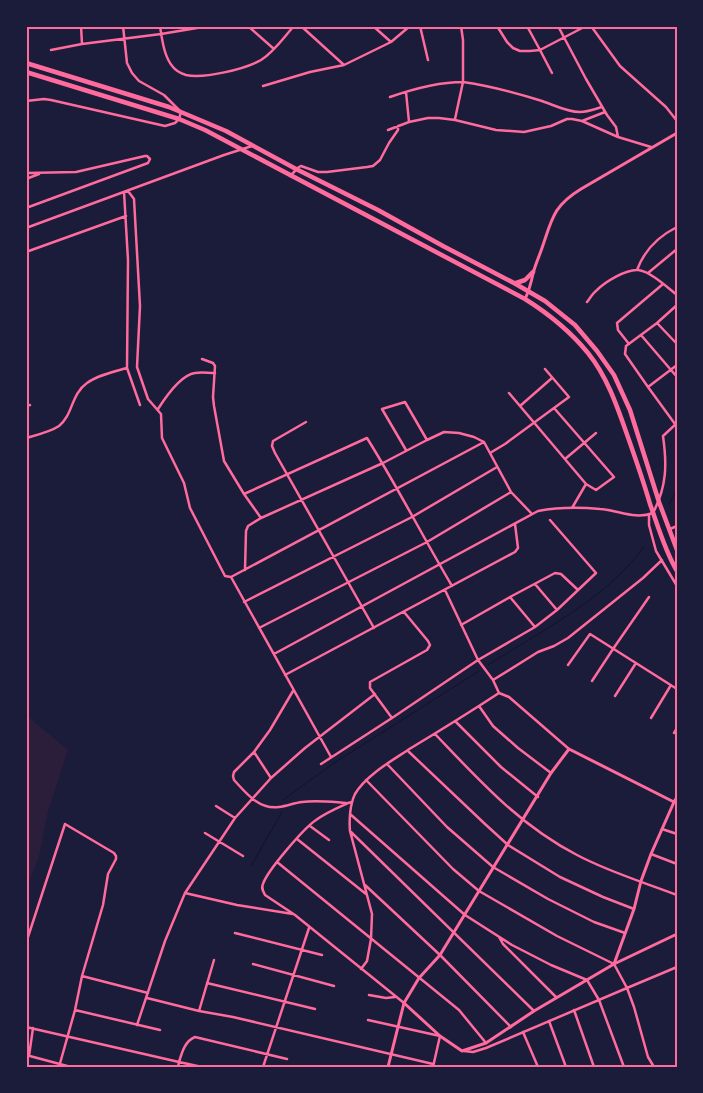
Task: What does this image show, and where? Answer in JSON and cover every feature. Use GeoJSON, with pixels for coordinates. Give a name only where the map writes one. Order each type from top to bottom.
{"type":"FeatureCollection","features":[{"type":"Feature","properties":{"kind":"highway"},"geometry":{"type":"LineString","coordinates":[[26,63],[181,112],[226,132],[378,210],[545,301],[575,325],[614,375],[630,410],[659,502],[677,550]]}},
{"type":"Feature","properties":{"kind":"highway"},"geometry":{"type":"LineString","coordinates":[[26,72],[179,119],[205,130],[525,299],[552,317],[567,330],[588,354],[604,378],[619,411],[651,514],[677,571]]}},
{"type":"Feature","properties":{"kind":"highway"},"geometry":{"type":"LineString","coordinates":[[514,283],[525,280],[533,272]]}},
{"type":"Feature","properties":{"kind":"street"},"geometry":{"type":"LineString","coordinates":[[81,26],[82,44]]}},
{"type":"Feature","properties":{"kind":"street"},"geometry":{"type":"LineString","coordinates":[[26,101],[51,100],[165,126],[173,124],[179,119],[181,112],[164,96],[139,81],[132,73],[128,64],[123,26]]}},
{"type":"Feature","properties":{"kind":"street"},"geometry":{"type":"LineString","coordinates":[[160,26],[167,59],[171,66],[178,72],[186,75],[199,76],[234,70],[261,60],[274,49],[294,26]]}},
{"type":"Feature","properties":{"kind":"street"},"geometry":{"type":"LineString","coordinates":[[51,50],[209,26]]}},
{"type":"Feature","properties":{"kind":"street"},"geometry":{"type":"LineString","coordinates":[[248,26],[274,49]]}},
{"type":"Feature","properties":{"kind":"street"},"geometry":{"type":"LineString","coordinates":[[302,26],[344,65]]}},
{"type":"Feature","properties":{"kind":"street"},"geometry":{"type":"LineString","coordinates":[[373,26],[391,42]]}},
{"type":"Feature","properties":{"kind":"street"},"geometry":{"type":"LineString","coordinates":[[263,86],[310,72],[344,65],[391,42],[410,26]]}},
{"type":"Feature","properties":{"kind":"street"},"geometry":{"type":"LineString","coordinates":[[420,26],[428,60]]}},
{"type":"Feature","properties":{"kind":"street"},"geometry":{"type":"LineString","coordinates":[[455,120],[463,82],[460,26]]}},
{"type":"Feature","properties":{"kind":"street"},"geometry":{"type":"LineString","coordinates":[[497,26],[513,48],[530,52],[540,50],[586,26]]}},
{"type":"Feature","properties":{"kind":"street"},"geometry":{"type":"LineString","coordinates":[[526,26],[552,74]]}},
{"type":"Feature","properties":{"kind":"street"},"geometry":{"type":"LineString","coordinates":[[558,26],[602,107],[616,127],[618,137]]}},
{"type":"Feature","properties":{"kind":"street"},"geometry":{"type":"LineString","coordinates":[[591,26],[620,66],[666,107],[677,121]]}},
{"type":"Feature","properties":{"kind":"street"},"geometry":{"type":"LineString","coordinates":[[390,97],[406,91],[452,82],[463,82],[478,84],[578,112],[587,112],[602,107]]}},
{"type":"Feature","properties":{"kind":"street"},"geometry":{"type":"LineString","coordinates":[[406,91],[409,122]]}},
{"type":"Feature","properties":{"kind":"street"},"geometry":{"type":"LineString","coordinates":[[582,121],[605,112]]}},
{"type":"Feature","properties":{"kind":"street"},"geometry":{"type":"LineString","coordinates":[[388,130],[409,122],[439,118],[496,130],[524,132],[551,126],[568,119],[582,121],[618,137],[651,147]]}},
{"type":"Feature","properties":{"kind":"street"},"geometry":{"type":"LineString","coordinates":[[290,176],[301,166],[318,172],[328,172],[373,166],[382,158],[398,130],[398,126]]}},
{"type":"Feature","properties":{"kind":"street"},"geometry":{"type":"LineString","coordinates":[[525,299],[554,215],[564,201],[581,189],[677,133]]}},
{"type":"Feature","properties":{"kind":"street"},"geometry":{"type":"LineString","coordinates":[[26,228],[242,148],[252,146]]}},
{"type":"Feature","properties":{"kind":"street"},"geometry":{"type":"LineString","coordinates":[[26,173],[76,172],[145,156],[150,159],[148,163],[26,208]]}},
{"type":"Feature","properties":{"kind":"street"},"geometry":{"type":"LineString","coordinates":[[26,179],[42,173]]}},
{"type":"Feature","properties":{"kind":"street"},"geometry":{"type":"LineString","coordinates":[[126,192],[128,260],[127,368],[140,405]]}},
{"type":"Feature","properties":{"kind":"street"},"geometry":{"type":"LineString","coordinates":[[126,192],[134,199],[140,306],[137,367],[148,399],[161,414],[162,438],[184,483],[190,508],[225,576],[231,577],[245,570],[484,442]]}},
{"type":"Feature","properties":{"kind":"street"},"geometry":{"type":"LineString","coordinates":[[26,252],[126,216]]}},
{"type":"Feature","properties":{"kind":"street"},"geometry":{"type":"LineString","coordinates":[[637,270],[650,247],[666,232],[677,227]]}},
{"type":"Feature","properties":{"kind":"street"},"geometry":{"type":"LineString","coordinates":[[648,273],[677,249]]}},
{"type":"Feature","properties":{"kind":"street"},"geometry":{"type":"LineString","coordinates":[[587,302],[595,291],[609,281],[626,272],[637,270],[648,273],[677,295]]}},
{"type":"Feature","properties":{"kind":"street"},"geometry":{"type":"LineString","coordinates":[[629,344],[618,330],[618,323],[663,284]]}},
{"type":"Feature","properties":{"kind":"street"},"geometry":{"type":"LineString","coordinates":[[677,305],[626,346],[625,354],[676,423],[663,436],[666,459],[665,478],[659,502],[651,514],[649,526],[656,551],[677,586]]}},
{"type":"Feature","properties":{"kind":"street"},"geometry":{"type":"LineString","coordinates":[[673,308],[677,312]]}},
{"type":"Feature","properties":{"kind":"street"},"geometry":{"type":"LineString","coordinates":[[657,323],[677,344]]}},
{"type":"Feature","properties":{"kind":"street"},"geometry":{"type":"LineString","coordinates":[[641,335],[677,377]]}},
{"type":"Feature","properties":{"kind":"street"},"geometry":{"type":"LineString","coordinates":[[202,359],[214,364],[213,397],[224,461],[261,518]]}},
{"type":"Feature","properties":{"kind":"street"},"geometry":{"type":"LineString","coordinates":[[648,387],[677,365]]}},
{"type":"Feature","properties":{"kind":"street"},"geometry":{"type":"LineString","coordinates":[[26,438],[61,425],[76,394],[86,384],[100,376],[127,368]]}},
{"type":"Feature","properties":{"kind":"street"},"geometry":{"type":"LineString","coordinates":[[490,453],[569,397],[545,369]]}},
{"type":"Feature","properties":{"kind":"street"},"geometry":{"type":"LineString","coordinates":[[158,409],[169,392],[189,375],[196,372],[215,373]]}},
{"type":"Feature","properties":{"kind":"street"},"geometry":{"type":"LineString","coordinates":[[520,406],[552,378]]}},
{"type":"Feature","properties":{"kind":"street"},"geometry":{"type":"LineString","coordinates":[[509,393],[586,484],[596,490],[614,477],[554,408]]}},
{"type":"Feature","properties":{"kind":"street"},"geometry":{"type":"LineString","coordinates":[[406,450],[382,409],[405,402],[427,440]]}},
{"type":"Feature","properties":{"kind":"street"},"geometry":{"type":"LineString","coordinates":[[26,406],[30,404]]}},
{"type":"Feature","properties":{"kind":"street"},"geometry":{"type":"LineString","coordinates":[[306,422],[273,441],[274,454],[374,628]]}},
{"type":"Feature","properties":{"kind":"street"},"geometry":{"type":"LineString","coordinates":[[245,570],[246,531],[248,526],[261,518],[383,464],[406,450],[444,432],[459,433],[484,442],[510,492],[532,514]]}},
{"type":"Feature","properties":{"kind":"street"},"geometry":{"type":"LineString","coordinates":[[565,459],[596,433]]}},
{"type":"Feature","properties":{"kind":"street"},"geometry":{"type":"LineString","coordinates":[[244,494],[367,438],[452,586]]}},
{"type":"Feature","properties":{"kind":"street"},"geometry":{"type":"LineString","coordinates":[[244,602],[412,517],[497,467]]}},
{"type":"Feature","properties":{"kind":"street"},"geometry":{"type":"LineString","coordinates":[[572,508],[586,484]]}},
{"type":"Feature","properties":{"kind":"street"},"geometry":{"type":"LineString","coordinates":[[259,628],[427,542],[510,492]]}},
{"type":"Feature","properties":{"kind":"street"},"geometry":{"type":"LineString","coordinates":[[273,654],[538,511],[572,508],[602,509],[641,516],[651,514]]}},
{"type":"Feature","properties":{"kind":"street"},"geometry":{"type":"LineString","coordinates":[[321,764],[478,660],[535,627],[557,610],[596,573],[550,520]]}},
{"type":"Feature","properties":{"kind":"street"},"geometry":{"type":"LineString","coordinates":[[285,675],[515,552],[518,548],[515,524]]}},
{"type":"Feature","properties":{"kind":"street"},"geometry":{"type":"LineString","coordinates":[[670,529],[677,526]]}},
{"type":"Feature","properties":{"kind":"street"},"geometry":{"type":"LineString","coordinates":[[493,680],[538,652],[568,638],[643,578],[662,560]]}},
{"type":"Feature","properties":{"kind":"street"},"geometry":{"type":"LineString","coordinates":[[461,625],[555,573],[561,574],[578,590]]}},
{"type":"Feature","properties":{"kind":"street"},"geometry":{"type":"LineString","coordinates":[[231,577],[332,757]]}},
{"type":"Feature","properties":{"kind":"street"},"geometry":{"type":"LineString","coordinates":[[535,584],[557,610]]}},
{"type":"Feature","properties":{"kind":"street"},"geometry":{"type":"LineString","coordinates":[[445,590],[478,660],[493,680],[499,693],[508,697],[569,749],[675,802]]}},
{"type":"Feature","properties":{"kind":"street"},"geometry":{"type":"LineString","coordinates":[[510,597],[535,627]]}},
{"type":"Feature","properties":{"kind":"street"},"geometry":{"type":"LineString","coordinates":[[592,681],[649,597]]}},
{"type":"Feature","properties":{"kind":"street"},"geometry":{"type":"LineString","coordinates":[[392,718],[370,688],[371,680],[430,647],[429,642],[404,612]]}},
{"type":"Feature","properties":{"kind":"street"},"geometry":{"type":"LineString","coordinates":[[568,665],[590,634],[677,689]]}},
{"type":"Feature","properties":{"kind":"street"},"geometry":{"type":"LineString","coordinates":[[615,696],[636,663]]}},
{"type":"Feature","properties":{"kind":"street"},"geometry":{"type":"LineString","coordinates":[[651,718],[671,685]]}},
{"type":"Feature","properties":{"kind":"street"},"geometry":{"type":"LineString","coordinates":[[294,690],[270,730],[254,752],[234,772],[234,780],[252,799],[267,807],[272,808],[316,801],[348,803]]}},
{"type":"Feature","properties":{"kind":"street"},"geometry":{"type":"LineString","coordinates":[[361,969],[367,961],[371,939],[372,914],[350,831],[350,814],[356,793],[366,780],[387,764],[499,693]]}},
{"type":"Feature","properties":{"kind":"street"},"geometry":{"type":"LineString","coordinates":[[138,1025],[165,941],[185,893],[235,818],[271,778],[305,748],[375,694]]}},
{"type":"Feature","properties":{"kind":"street"},"geometry":{"type":"LineString","coordinates":[[479,706],[493,726],[551,773]]}},
{"type":"Feature","properties":{"kind":"street"},"geometry":{"type":"LineString","coordinates":[[454,720],[501,766],[538,796]]}},
{"type":"Feature","properties":{"kind":"street"},"geometry":{"type":"LineString","coordinates":[[674,732],[677,728]]}},
{"type":"Feature","properties":{"kind":"street"},"geometry":{"type":"LineString","coordinates":[[434,734],[500,801],[557,844],[578,856],[627,878],[642,881],[677,895]]}},
{"type":"Feature","properties":{"kind":"street"},"geometry":{"type":"LineString","coordinates":[[388,1067],[404,1003],[419,978],[440,955],[551,773],[569,749]]}},
{"type":"Feature","properties":{"kind":"street"},"geometry":{"type":"LineString","coordinates":[[408,751],[508,844],[560,877],[634,909]]}},
{"type":"Feature","properties":{"kind":"street"},"geometry":{"type":"LineString","coordinates":[[254,752],[271,778]]}},
{"type":"Feature","properties":{"kind":"street"},"geometry":{"type":"LineString","coordinates":[[387,764],[447,827],[493,867],[556,903],[594,922],[625,933]]}},
{"type":"Feature","properties":{"kind":"street"},"geometry":{"type":"LineString","coordinates":[[366,780],[479,892],[557,936],[614,964],[627,988],[648,1057],[654,1067]]}},
{"type":"Feature","properties":{"kind":"street"},"geometry":{"type":"LineString","coordinates":[[614,964],[651,854],[677,797]]}},
{"type":"Feature","properties":{"kind":"street"},"geometry":{"type":"LineString","coordinates":[[352,802],[315,820],[277,862],[263,882],[263,891],[265,895],[295,915],[404,1003],[440,1036],[462,1051],[473,1052],[486,1048],[677,967]]}},
{"type":"Feature","properties":{"kind":"street"},"geometry":{"type":"LineString","coordinates":[[216,806],[235,818]]}},
{"type":"Feature","properties":{"kind":"street"},"geometry":{"type":"LineString","coordinates":[[350,814],[465,915],[512,945],[551,965],[587,980],[599,1000],[624,1067]]}},
{"type":"Feature","properties":{"kind":"street"},"geometry":{"type":"LineString","coordinates":[[26,943],[65,824],[114,853],[116,859],[108,874],[103,905],[82,976],[76,1010],[60,1066]]}},
{"type":"Feature","properties":{"kind":"street"},"geometry":{"type":"LineString","coordinates":[[310,826],[329,840]]}},
{"type":"Feature","properties":{"kind":"street"},"geometry":{"type":"LineString","coordinates":[[662,828],[677,834]]}},
{"type":"Feature","properties":{"kind":"street"},"geometry":{"type":"LineString","coordinates":[[350,831],[534,1011]]}},
{"type":"Feature","properties":{"kind":"street"},"geometry":{"type":"LineString","coordinates":[[205,833],[243,856]]}},
{"type":"Feature","properties":{"kind":"street"},"geometry":{"type":"LineString","coordinates":[[297,839],[366,894]]}},
{"type":"Feature","properties":{"kind":"street"},"geometry":{"type":"LineString","coordinates":[[651,854],[677,864]]}},
{"type":"Feature","properties":{"kind":"street"},"geometry":{"type":"LineString","coordinates":[[277,862],[459,1010],[486,1043]]}},
{"type":"Feature","properties":{"kind":"street"},"geometry":{"type":"LineString","coordinates":[[364,884],[440,955],[511,1027]]}},
{"type":"Feature","properties":{"kind":"street"},"geometry":{"type":"LineString","coordinates":[[185,893],[237,905],[295,915]]}},
{"type":"Feature","properties":{"kind":"street"},"geometry":{"type":"LineString","coordinates":[[263,1067],[310,928]]}},
{"type":"Feature","properties":{"kind":"street"},"geometry":{"type":"LineString","coordinates":[[235,933],[322,955]]}},
{"type":"Feature","properties":{"kind":"street"},"geometry":{"type":"LineString","coordinates":[[462,1051],[486,1043],[556,997],[614,964],[677,934]]}},
{"type":"Feature","properties":{"kind":"street"},"geometry":{"type":"LineString","coordinates":[[498,937],[502,944],[556,997]]}},
{"type":"Feature","properties":{"kind":"street"},"geometry":{"type":"LineString","coordinates":[[199,1011],[214,960]]}},
{"type":"Feature","properties":{"kind":"street"},"geometry":{"type":"LineString","coordinates":[[253,964],[334,986]]}},
{"type":"Feature","properties":{"kind":"street"},"geometry":{"type":"LineString","coordinates":[[82,976],[148,993]]}},
{"type":"Feature","properties":{"kind":"street"},"geometry":{"type":"LineString","coordinates":[[207,983],[315,1009]]}},
{"type":"Feature","properties":{"kind":"street"},"geometry":{"type":"LineString","coordinates":[[369,994],[386,998],[396,997]]}},
{"type":"Feature","properties":{"kind":"street"},"geometry":{"type":"LineString","coordinates":[[147,998],[391,1054],[433,1066],[440,1036]]}},
{"type":"Feature","properties":{"kind":"street"},"geometry":{"type":"LineString","coordinates":[[76,1010],[160,1030]]}},
{"type":"Feature","properties":{"kind":"street"},"geometry":{"type":"LineString","coordinates":[[574,1010],[594,1067]]}},
{"type":"Feature","properties":{"kind":"street"},"geometry":{"type":"LineString","coordinates":[[368,1020],[440,1036]]}},
{"type":"Feature","properties":{"kind":"street"},"geometry":{"type":"LineString","coordinates":[[549,1021],[566,1067]]}},
{"type":"Feature","properties":{"kind":"street"},"geometry":{"type":"LineString","coordinates":[[26,1027],[202,1067]]}},
{"type":"Feature","properties":{"kind":"street"},"geometry":{"type":"LineString","coordinates":[[33,1028],[27,1055],[60,1066],[71,1067]]}},
{"type":"Feature","properties":{"kind":"street"},"geometry":{"type":"LineString","coordinates":[[523,1032],[538,1067]]}},
{"type":"Feature","properties":{"kind":"street"},"geometry":{"type":"LineString","coordinates":[[178,1067],[188,1041],[195,1037],[287,1059]]}},
{"type":"Feature","properties":{"kind":"shaded area"},"geometry":{"type":"Polygon","coordinates":[[[26,715],[68,750],[48,811],[39,856],[26,889],[26,715]]]}},
{"type":"Feature","properties":{"kind":"waterway"},"geometry":{"type":"LineString","coordinates":[[669,504],[677,491]]}},
{"type":"Feature","properties":{"kind":"waterway"},"geometry":{"type":"LineString","coordinates":[[488,665],[572,613],[592,598],[629,566],[644,547]]}},
{"type":"Feature","properties":{"kind":"waterway"},"geometry":{"type":"LineString","coordinates":[[283,800],[334,763],[479,671]]}},
{"type":"Feature","properties":{"kind":"waterway"},"geometry":{"type":"LineString","coordinates":[[251,866],[282,812]]}}]}
